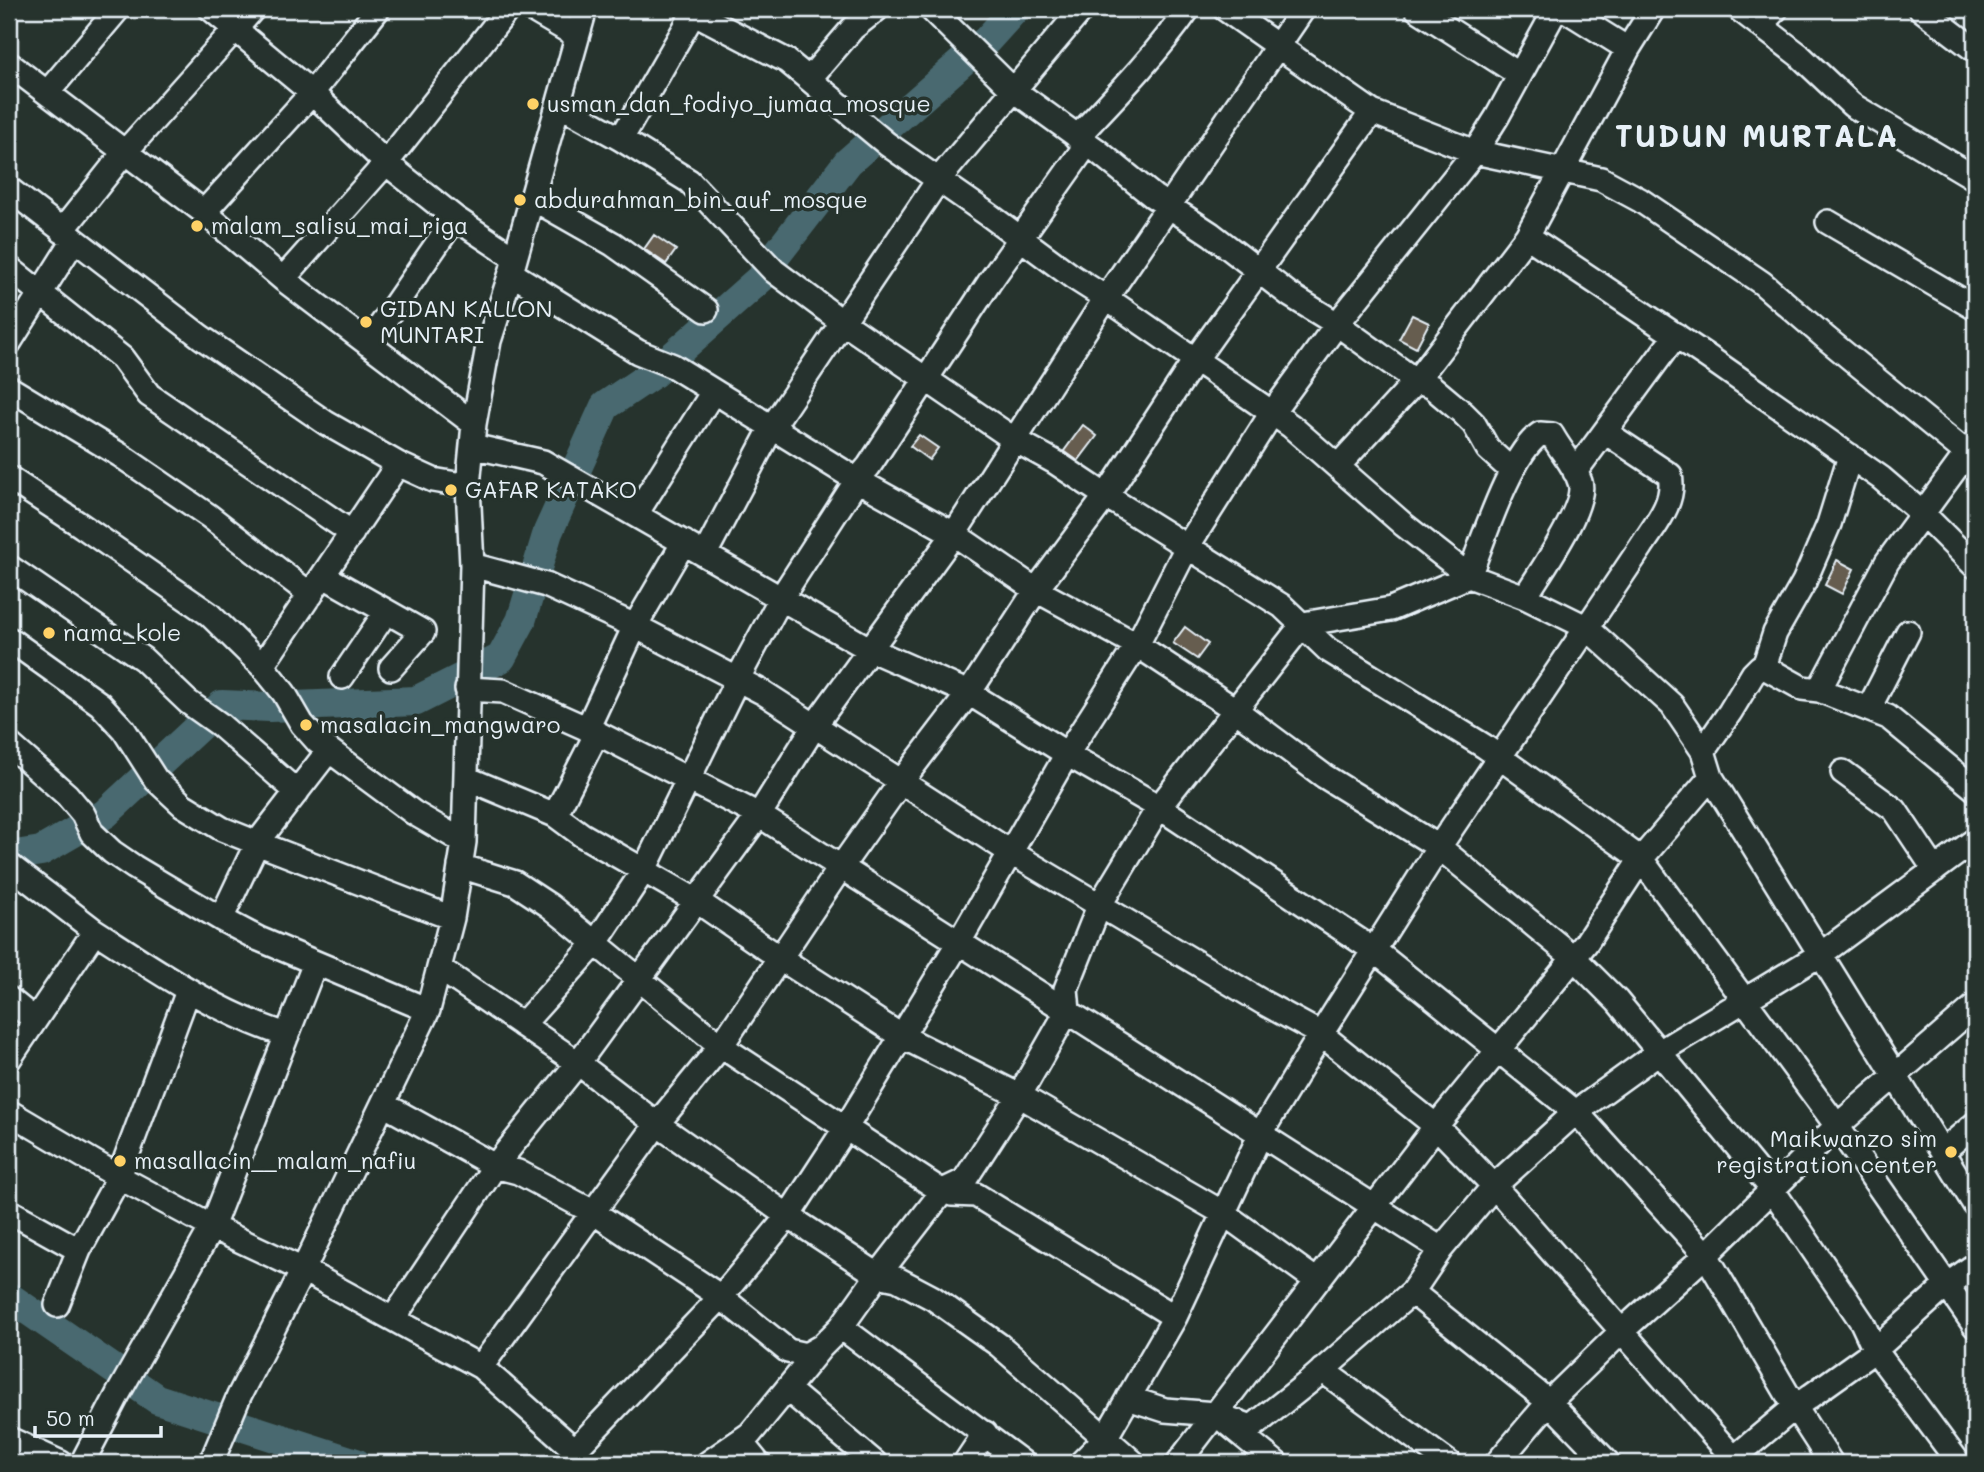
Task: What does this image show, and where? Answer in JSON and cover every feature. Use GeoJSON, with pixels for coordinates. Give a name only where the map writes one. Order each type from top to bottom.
{"type":"FeatureCollection","features":[{"type":"Feature","properties":{"kind":"street"},"geometry":{"type":"LineString","coordinates":[[47,93],[118,9]]}},
{"type":"Feature","properties":{"kind":"street"},"geometry":{"type":"LineString","coordinates":[[211,9],[312,93],[386,163],[513,265],[638,352],[673,366],[857,480],[954,534],[1036,590],[1137,645],[1234,709],[1324,776],[1439,847],[1574,958],[1617,1001],[1772,1189],[1862,1322],[1875,1350],[1959,1463]]}},
{"type":"Feature","properties":{"kind":"street"},"geometry":{"type":"LineString","coordinates":[[9,343],[42,293],[68,236],[124,153],[253,9]]}},
{"type":"Feature","properties":{"kind":"street"},"geometry":{"type":"LineString","coordinates":[[204,212],[312,93],[378,9]]}},
{"type":"Feature","properties":{"kind":"street"},"geometry":{"type":"LineString","coordinates":[[283,279],[386,163],[508,9]]}},
{"type":"Feature","properties":{"kind":"street"},"geometry":{"type":"LineString","coordinates":[[531,9],[578,36]]}},
{"type":"Feature","properties":{"kind":"street"},"geometry":{"type":"LineString","coordinates":[[214,1454],[239,1396],[428,1010],[453,918],[464,842],[472,565],[468,486],[473,435],[489,341],[585,9]]}},
{"type":"Feature","properties":{"kind":"street"},"geometry":{"type":"LineString","coordinates":[[809,79],[853,28],[877,9]]}},
{"type":"Feature","properties":{"kind":"street"},"geometry":{"type":"LineString","coordinates":[[931,9],[1012,89],[1153,196],[1290,295],[1337,324],[1416,381],[1432,387],[1463,412],[1474,424],[1488,449],[1513,471]]}},
{"type":"Feature","properties":{"kind":"street"},"geometry":{"type":"LineString","coordinates":[[705,554],[772,427],[939,179],[1082,9]]}},
{"type":"Feature","properties":{"kind":"street"},"geometry":{"type":"LineString","coordinates":[[522,1024],[595,944],[644,870],[737,680],[782,598],[857,480],[1021,238],[1082,141],[1188,9]]}},
{"type":"Feature","properties":{"kind":"street"},"geometry":{"type":"LineString","coordinates":[[1225,9],[1372,111],[1475,152],[1601,179],[1640,200],[1762,283],[1827,339],[1972,452],[1877,579],[1819,690]]}},
{"type":"Feature","properties":{"kind":"street"},"geometry":{"type":"LineString","coordinates":[[393,1319],[495,1166],[578,1063],[637,979],[697,901],[759,814],[815,725],[954,534],[1106,298],[1303,9]]}},
{"type":"Feature","properties":{"kind":"street"},"geometry":{"type":"LineString","coordinates":[[1417,9],[1520,75]]}},
{"type":"Feature","properties":{"kind":"street"},"geometry":{"type":"LineString","coordinates":[[9,1112],[119,1177],[212,1227],[303,1270],[481,1367],[578,1457],[721,1297],[788,1216],[845,1129],[959,942],[1067,754],[1137,645],[1187,547],[1272,413],[1337,324],[1475,152],[1556,9]]}},
{"type":"Feature","properties":{"kind":"street"},"geometry":{"type":"LineString","coordinates":[[1564,9],[1628,49]]}},
{"type":"Feature","properties":{"kind":"street"},"geometry":{"type":"LineString","coordinates":[[1338,466],[1416,381],[1527,236],[1628,49],[1653,9]]}},
{"type":"Feature","properties":{"kind":"street"},"geometry":{"type":"LineString","coordinates":[[1739,9],[1768,17],[1799,55],[1852,105],[1975,177]]}},
{"type":"Feature","properties":{"kind":"street"},"geometry":{"type":"LineString","coordinates":[[1921,9],[1975,50]]}},
{"type":"Feature","properties":{"kind":"street"},"geometry":{"type":"LineString","coordinates":[[621,139],[692,10],[787,61],[887,144],[1073,277],[1272,413],[1338,466],[1404,525],[1469,576],[1525,597],[1587,627],[1672,705],[1703,751],[1711,777],[1975,1205]]}},
{"type":"Feature","properties":{"kind":"street"},"geometry":{"type":"LineString","coordinates":[[9,64],[204,212],[283,279],[368,344],[473,435],[543,462],[871,650],[969,693],[1159,807],[1375,951],[1576,1112],[1706,1255],[1831,1463]]}},
{"type":"Feature","properties":{"kind":"street"},"geometry":{"type":"LineString","coordinates":[[558,104],[689,181],[774,271],[841,321],[1015,440],[1055,462],[1282,606],[1328,650],[1500,757],[1641,859],[1837,1126],[1975,1326]]}},
{"type":"Feature","properties":{"kind":"street"},"geometry":{"type":"LineString","coordinates":[[481,1367],[657,1124],[721,1046],[841,867],[969,693],[1036,590],[1106,496],[1195,360],[1372,111]]}},
{"type":"Feature","properties":{"kind":"street"},"geometry":{"type":"LineString","coordinates":[[9,189],[201,337],[326,423],[398,464],[433,480],[468,486]]}},
{"type":"Feature","properties":{"kind":"street"},"geometry":{"type":"LineString","coordinates":[[532,198],[613,244],[705,310]]}},
{"type":"Feature","properties":{"kind":"street"},"geometry":{"type":"LineString","coordinates":[[368,344],[455,218]]}},
{"type":"Feature","properties":{"kind":"street"},"geometry":{"type":"LineString","coordinates":[[1828,222],[1975,308]]}},
{"type":"Feature","properties":{"kind":"street"},"geometry":{"type":"LineString","coordinates":[[1527,236],[1676,335],[1881,478],[1923,514],[1975,566]]}},
{"type":"Feature","properties":{"kind":"street"},"geometry":{"type":"LineString","coordinates":[[9,268],[122,358],[149,395],[352,533]]}},
{"type":"Feature","properties":{"kind":"street"},"geometry":{"type":"LineString","coordinates":[[1575,472],[1676,335]]}},
{"type":"Feature","properties":{"kind":"street"},"geometry":{"type":"LineString","coordinates":[[9,388],[120,455],[209,516],[311,595]]}},
{"type":"Feature","properties":{"kind":"street"},"geometry":{"type":"LineString","coordinates":[[636,514],[713,392]]}},
{"type":"Feature","properties":{"kind":"street"},"geometry":{"type":"LineString","coordinates":[[1081,1463],[1104,1440],[1175,1317],[1261,1133],[1321,1034],[1439,847],[1668,503],[1673,488],[1670,475],[1605,432]]}},
{"type":"Feature","properties":{"kind":"street"},"geometry":{"type":"LineString","coordinates":[[708,1463],[750,1434],[822,1346],[841,1327],[943,1191],[964,1181],[1020,1096],[1068,1010],[1066,989],[1099,906],[1159,807],[1303,624],[1391,609],[1469,576],[1513,471],[1531,440],[1540,434],[1552,435],[1581,483],[1580,499],[1566,530],[1525,597]]}},
{"type":"Feature","properties":{"kind":"street"},"geometry":{"type":"LineString","coordinates":[[1764,667],[1775,633],[1804,582],[1829,524],[1850,456]]}},
{"type":"Feature","properties":{"kind":"street"},"geometry":{"type":"LineString","coordinates":[[262,666],[398,464]]}},
{"type":"Feature","properties":{"kind":"street"},"geometry":{"type":"LineString","coordinates":[[9,478],[209,614],[262,666],[284,693],[302,724],[329,750],[414,813],[464,842]]}},
{"type":"Feature","properties":{"kind":"street"},"geometry":{"type":"LineString","coordinates":[[555,815],[635,626],[684,542]]}},
{"type":"Feature","properties":{"kind":"street"},"geometry":{"type":"LineString","coordinates":[[472,565],[539,582],[635,626],[737,680],[815,725],[1010,852],[1099,906],[1321,1034],[1436,1126],[1494,1186],[1623,1330],[1733,1461],[1795,1407],[1875,1350],[1947,1285],[1975,1265]]}},
{"type":"Feature","properties":{"kind":"street"},"geometry":{"type":"LineString","coordinates":[[9,567],[143,659],[188,702],[219,724],[297,792]]}},
{"type":"Feature","properties":{"kind":"street"},"geometry":{"type":"LineString","coordinates":[[324,576],[423,632],[391,668]]}},
{"type":"Feature","properties":{"kind":"street"},"geometry":{"type":"LineString","coordinates":[[342,677],[386,612]]}},
{"type":"Feature","properties":{"kind":"street"},"geometry":{"type":"LineString","coordinates":[[1869,708],[1908,632]]}},
{"type":"Feature","properties":{"kind":"street"},"geometry":{"type":"LineString","coordinates":[[9,639],[100,704],[124,730],[150,771],[183,806],[222,829],[453,918]]}},
{"type":"Feature","properties":{"kind":"street"},"geometry":{"type":"LineString","coordinates":[[1703,751],[1753,674],[1760,667],[1764,667],[1802,688],[1819,690],[1888,717],[1975,789]]}},
{"type":"Feature","properties":{"kind":"street"},"geometry":{"type":"LineString","coordinates":[[467,682],[503,691],[592,731],[759,814],[1376,1205],[1441,1249]]}},
{"type":"Feature","properties":{"kind":"street"},"geometry":{"type":"LineString","coordinates":[[9,744],[67,795],[112,852],[134,867],[221,919],[315,963],[428,1010]]}},
{"type":"Feature","properties":{"kind":"street"},"geometry":{"type":"LineString","coordinates":[[221,919],[257,843],[329,750]]}},
{"type":"Feature","properties":{"kind":"street"},"geometry":{"type":"LineString","coordinates":[[1843,772],[1895,810],[1935,870]]}},
{"type":"Feature","properties":{"kind":"street"},"geometry":{"type":"LineString","coordinates":[[1178,1463],[1436,1126],[1574,958],[1641,859],[1711,777]]}},
{"type":"Feature","properties":{"kind":"street"},"geometry":{"type":"LineString","coordinates":[[466,778],[555,815],[582,835],[697,901],[901,1036],[1020,1096],[1223,1213],[1317,1281]]}},
{"type":"Feature","properties":{"kind":"street"},"geometry":{"type":"LineString","coordinates":[[1128,1398],[1165,1410],[1216,1414],[1252,1427],[1412,1292],[1441,1249],[1494,1186],[1576,1112],[1659,1052],[1821,954],[1975,840]]}},
{"type":"Feature","properties":{"kind":"street"},"geometry":{"type":"LineString","coordinates":[[460,866],[515,883],[551,906],[721,1046],[943,1191],[976,1195],[1175,1317]]}},
{"type":"Feature","properties":{"kind":"street"},"geometry":{"type":"LineString","coordinates":[[15,871],[95,931],[188,991],[260,1027],[286,1035]]}},
{"type":"Feature","properties":{"kind":"street"},"geometry":{"type":"LineString","coordinates":[[9,1059],[95,931]]}},
{"type":"Feature","properties":{"kind":"street"},"geometry":{"type":"LineString","coordinates":[[82,1463],[212,1227],[315,963]]}},
{"type":"Feature","properties":{"kind":"street"},"geometry":{"type":"LineString","coordinates":[[439,968],[578,1063],[657,1124],[788,1216],[878,1275],[897,1279],[933,1298],[999,1345],[1104,1440],[1134,1463]]}},
{"type":"Feature","properties":{"kind":"street"},"geometry":{"type":"LineString","coordinates":[[57,1305],[79,1250],[119,1177],[188,991]]}},
{"type":"Feature","properties":{"kind":"street"},"geometry":{"type":"LineString","coordinates":[[9,999],[35,1020]]}},
{"type":"Feature","properties":{"kind":"street"},"geometry":{"type":"LineString","coordinates":[[1497,1463],[1549,1402],[1623,1330],[1706,1255],[1837,1126],[1975,1006]]}},
{"type":"Feature","properties":{"kind":"street"},"geometry":{"type":"LineString","coordinates":[[383,1104],[495,1166],[518,1172],[593,1212],[721,1297],[788,1350],[806,1355],[822,1346]]}},
{"type":"Feature","properties":{"kind":"street"},"geometry":{"type":"LineString","coordinates":[[1943,1151],[1975,1124]]}},
{"type":"Feature","properties":{"kind":"street"},"geometry":{"type":"LineString","coordinates":[[9,1211],[79,1250]]}},
{"type":"Feature","properties":{"kind":"street"},"geometry":{"type":"LineString","coordinates":[[1412,1292],[1549,1402],[1608,1463]]}},
{"type":"Feature","properties":{"kind":"street"},"geometry":{"type":"LineString","coordinates":[[841,1327],[1023,1463]]}},
{"type":"Feature","properties":{"kind":"street"},"geometry":{"type":"LineString","coordinates":[[1322,1370],[1449,1463]]}},
{"type":"Feature","properties":{"kind":"street"},"geometry":{"type":"LineString","coordinates":[[787,1389],[875,1463]]}},
{"type":"Feature","properties":{"kind":"street"},"geometry":{"type":"LineString","coordinates":[[1216,1414],[1276,1463]]}},
{"type":"Feature","properties":{"kind":"street"},"geometry":{"type":"LineString","coordinates":[[965,1463],[985,1433]]}},
{"type":"Feature","properties":{"kind":"street"},"geometry":{"type":"LineString","coordinates":[[9,1438],[61,1463]]}},
{"type":"Feature","properties":{"kind":"street"},"geometry":{"type":"LineString","coordinates":[[740,1441],[758,1463]]}},
{"type":"Feature","properties":{"kind":"building"},"geometry":{"type":"Polygon","coordinates":[[[654,235],[676,250],[666,264],[644,249],[654,235]]]}},
{"type":"Feature","properties":{"kind":"building"},"geometry":{"type":"Polygon","coordinates":[[[1412,315],[1429,323],[1416,348],[1399,339],[1412,315]]]}},
{"type":"Feature","properties":{"kind":"building"},"geometry":{"type":"Polygon","coordinates":[[[1083,425],[1097,436],[1078,461],[1064,451],[1083,425]]]}},
{"type":"Feature","properties":{"kind":"building"},"geometry":{"type":"Polygon","coordinates":[[[919,435],[938,448],[929,460],[910,446],[919,435]]]}},
{"type":"Feature","properties":{"kind":"building"},"geometry":{"type":"Polygon","coordinates":[[[1837,560],[1854,569],[1842,594],[1825,585],[1837,560]]]}},
{"type":"Feature","properties":{"kind":"building"},"geometry":{"type":"Polygon","coordinates":[[[1185,627],[1208,644],[1197,659],[1173,643],[1185,627]]]}},
{"type":"Feature","properties":{"kind":"waterway"},"geometry":{"type":"LineString","coordinates":[[777,254],[848,162],[987,40],[1015,9]]}},
{"type":"Feature","properties":{"kind":"waterway"},"geometry":{"type":"LineString","coordinates":[[9,856],[41,851],[105,814],[222,705],[270,707],[416,701],[501,658],[521,621],[548,532],[605,406],[654,373],[761,278]]}},
{"type":"Feature","properties":{"kind":"waterway"},"geometry":{"type":"LineString","coordinates":[[9,1297],[157,1399],[356,1463]]}},
{"type":"Feature","properties":{"kind":"place","name":"usman_dan_fodiyo_jumaa_mosque"},"geometry":{"type":"Point","coordinates":[533,104]}},
{"type":"Feature","properties":{"kind":"place","name":"abdurahman_bin_auf_mosque"},"geometry":{"type":"Point","coordinates":[520,200]}},
{"type":"Feature","properties":{"kind":"place","name":"malam_salisu_mai_riga"},"geometry":{"type":"Point","coordinates":[197,226]}},
{"type":"Feature","properties":{"kind":"place","name":"GIDAN KALLON MUNTARI"},"geometry":{"type":"Point","coordinates":[366,322]}},
{"type":"Feature","properties":{"kind":"place","name":"GAFAR KATAKO"},"geometry":{"type":"Point","coordinates":[451,490]}},
{"type":"Feature","properties":{"kind":"place","name":"nama_kole"},"geometry":{"type":"Point","coordinates":[49,633]}},
{"type":"Feature","properties":{"kind":"place","name":"masalacin_mangwaro"},"geometry":{"type":"Point","coordinates":[306,725]}},
{"type":"Feature","properties":{"kind":"place","name":"Maikwanzo sim registration center"},"geometry":{"type":"Point","coordinates":[1951,1152]}},
{"type":"Feature","properties":{"kind":"place","name":"masallacin__malam_nafiu"},"geometry":{"type":"Point","coordinates":[120,1161]}},
{"type":"Feature","properties":{"kind":"district","name":"TUDUN MURTALA"},"geometry":{"type":"Point","coordinates":[1757,137]}}]}
